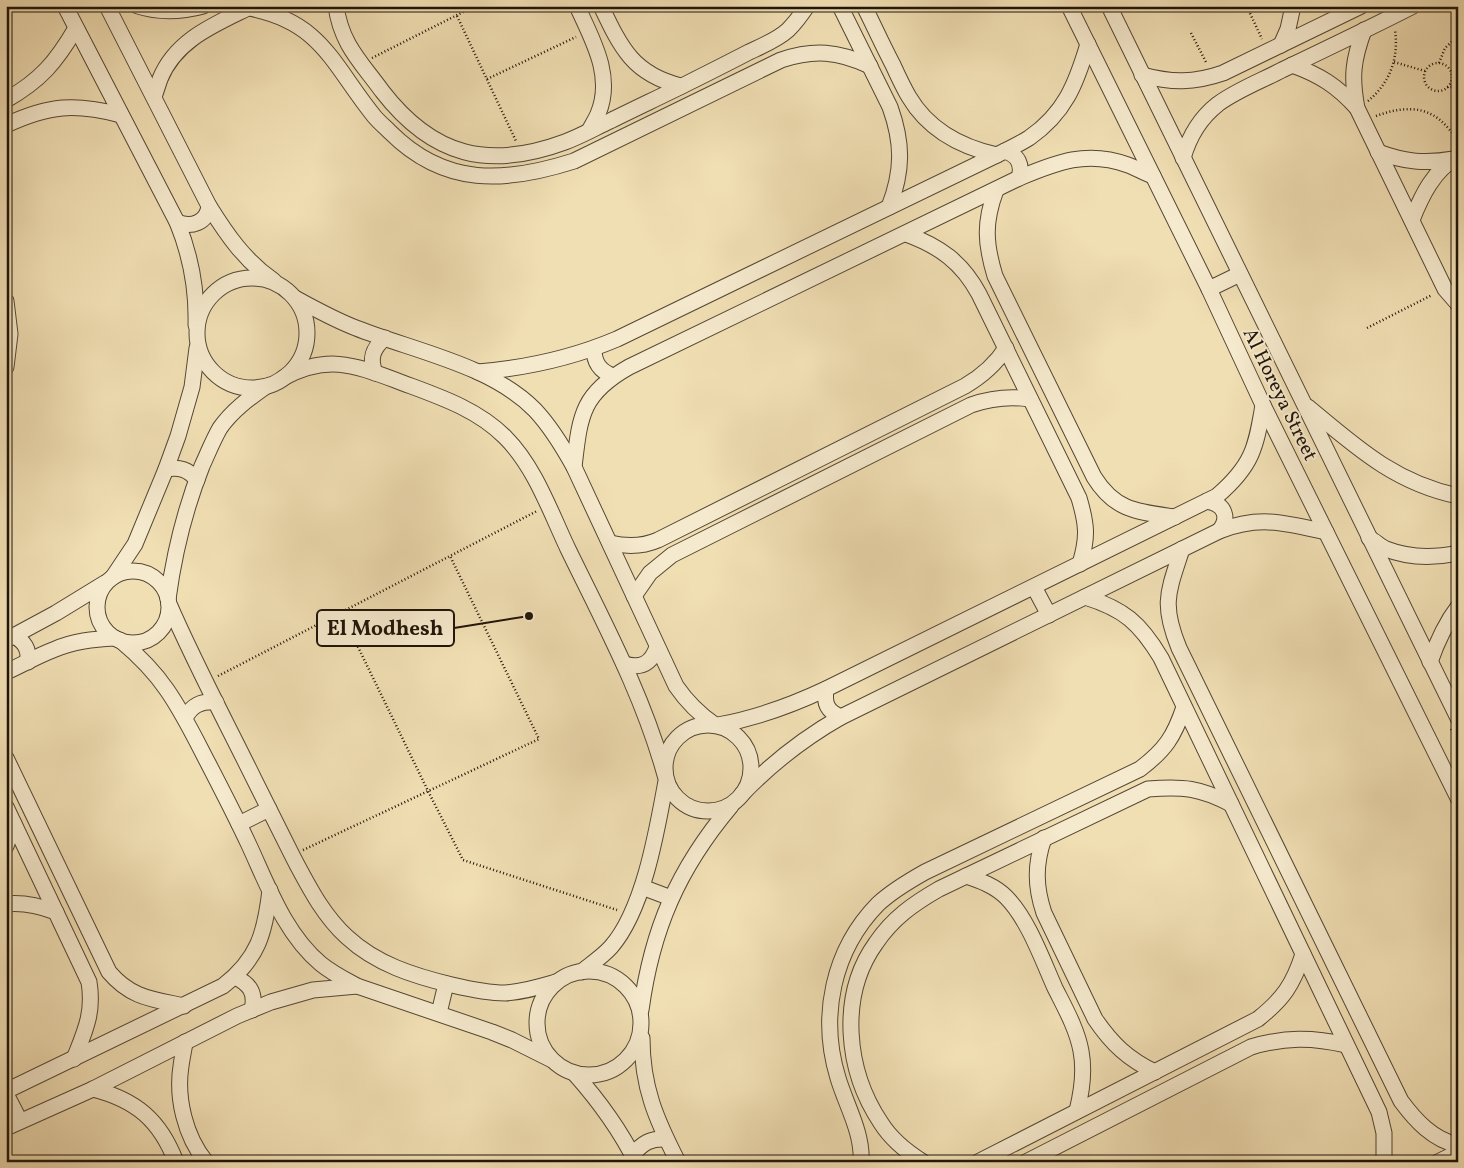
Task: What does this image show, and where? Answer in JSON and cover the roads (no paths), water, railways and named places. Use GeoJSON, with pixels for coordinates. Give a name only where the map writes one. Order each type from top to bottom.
{"type":"FeatureCollection","features":[{"type":"Feature","properties":{"kind":"street"},"geometry":{"type":"LineString","coordinates":[[65,6],[177,222],[189,254],[197,305],[197,344],[192,387],[178,436],[138,537],[112,578],[103,588],[98,599],[100,621],[106,631],[133,651],[167,689],[185,718],[292,932],[305,949],[338,976],[356,986],[439,1013],[512,1040],[575,1074],[594,1076],[612,1071],[627,1060],[632,1053],[637,1045],[642,1028]]}},
{"type":"Feature","properties":{"kind":"street"},"geometry":{"type":"LineString","coordinates":[[107,6],[209,206],[240,251],[266,276],[295,298],[335,319],[478,372],[498,382],[535,410],[549,427],[574,467],[676,686],[704,717],[732,731],[742,741],[749,753],[752,767],[749,782],[697,850],[671,898],[650,955],[641,1011],[642,1056],[646,1085],[655,1113],[678,1162]]}},
{"type":"Feature","properties":{"kind":"street"},"geometry":{"type":"LineString","coordinates":[[138,6],[149,10],[168,12],[205,6],[210,20],[217,23]]}},
{"type":"Feature","properties":{"kind":"street"},"geometry":{"type":"LineString","coordinates":[[336,6],[344,38],[352,51],[389,99],[424,133],[441,144],[459,152],[499,156],[545,149],[589,131],[772,41],[788,30],[807,6]]}},
{"type":"Feature","properties":{"kind":"street"},"geometry":{"type":"LineString","coordinates":[[577,6],[597,50],[603,70],[604,92],[599,112],[589,131]]}},
{"type":"Feature","properties":{"kind":"street"},"geometry":{"type":"LineString","coordinates":[[601,6],[618,40],[638,65],[651,75],[681,86]]}},
{"type":"Feature","properties":{"kind":"street"},"geometry":{"type":"LineString","coordinates":[[840,6],[896,123],[901,157],[895,191],[889,207]]}},
{"type":"Feature","properties":{"kind":"street"},"geometry":{"type":"LineString","coordinates":[[864,6],[909,97],[920,112],[946,135],[962,144],[979,151],[1011,153],[1019,161],[1021,172],[1019,178]]}},
{"type":"Feature","properties":{"kind":"street","name":"Al Horeya Street"},"geometry":{"type":"LineString","coordinates":[[1070,6],[1209,289],[1263,404],[1458,798]]}},
{"type":"Feature","properties":{"kind":"street","name":"Al Horeya Street"},"geometry":{"type":"LineString","coordinates":[[1109,6],[1458,718]]}},
{"type":"Feature","properties":{"kind":"street"},"geometry":{"type":"LineString","coordinates":[[1274,48],[1288,29],[1293,6]]}},
{"type":"Feature","properties":{"kind":"street"},"geometry":{"type":"LineString","coordinates":[[1142,75],[1160,80],[1182,82],[1204,79],[1250,60],[1359,6]]}},
{"type":"Feature","properties":{"kind":"street"},"geometry":{"type":"LineString","coordinates":[[1183,158],[1187,144],[1195,130],[1218,104],[1292,65],[1414,6]]}},
{"type":"Feature","properties":{"kind":"street"},"geometry":{"type":"LineString","coordinates":[[154,97],[160,78],[170,61],[183,46],[199,33],[250,7],[282,17],[298,25],[312,36],[324,48],[375,117],[413,152],[433,164],[454,172],[478,176],[500,176],[525,174],[574,161],[781,60],[803,54],[826,52],[856,59],[870,66]]}},
{"type":"Feature","properties":{"kind":"street"},"geometry":{"type":"LineString","coordinates":[[6,100],[24,90],[45,72],[62,51],[76,28]]}},
{"type":"Feature","properties":{"kind":"street"},"geometry":{"type":"LineString","coordinates":[[1364,30],[1353,69],[1353,89],[1360,115],[1445,289],[1458,304]]}},
{"type":"Feature","properties":{"kind":"street"},"geometry":{"type":"LineString","coordinates":[[324,48],[344,38]]}},
{"type":"Feature","properties":{"kind":"street"},"geometry":{"type":"LineString","coordinates":[[597,50],[611,48],[618,40]]}},
{"type":"Feature","properties":{"kind":"street"},"geometry":{"type":"LineString","coordinates":[[772,41],[777,43],[782,51],[781,60]]}},
{"type":"Feature","properties":{"kind":"street"},"geometry":{"type":"LineString","coordinates":[[478,372],[548,362],[594,349],[1029,138],[1050,121],[1067,100],[1078,75],[1088,44]]}},
{"type":"Feature","properties":{"kind":"street"},"geometry":{"type":"LineString","coordinates":[[1250,60],[1249,73],[1259,82]]}},
{"type":"Feature","properties":{"kind":"street"},"geometry":{"type":"LineString","coordinates":[[1292,65],[1311,72],[1328,82],[1344,94],[1360,115]]}},
{"type":"Feature","properties":{"kind":"street"},"geometry":{"type":"LineString","coordinates":[[890,107],[902,107],[909,97]]}},
{"type":"Feature","properties":{"kind":"street"},"geometry":{"type":"LineString","coordinates":[[6,118],[7,125],[28,115],[51,109],[75,107],[98,109],[121,115]]}},
{"type":"Feature","properties":{"kind":"street"},"geometry":{"type":"LineString","coordinates":[[1378,152],[1396,159],[1415,162],[1435,162],[1456,158]]}},
{"type":"Feature","properties":{"kind":"street"},"geometry":{"type":"LineString","coordinates":[[499,156],[500,176]]}},
{"type":"Feature","properties":{"kind":"street"},"geometry":{"type":"LineString","coordinates":[[574,467],[578,430],[582,414],[595,393],[613,376],[1019,178],[1064,161],[1085,158],[1107,159],[1153,176]]}},
{"type":"Feature","properties":{"kind":"street"},"geometry":{"type":"LineString","coordinates":[[1412,220],[1428,186],[1456,158]]}},
{"type":"Feature","properties":{"kind":"street"},"geometry":{"type":"LineString","coordinates":[[996,190],[990,206],[986,233],[986,242],[995,276],[1100,488],[1122,506],[1136,511],[1175,517]]}},
{"type":"Feature","properties":{"kind":"street"},"geometry":{"type":"LineString","coordinates":[[177,222],[191,225],[198,223],[209,212],[209,206]]}},
{"type":"Feature","properties":{"kind":"street"},"geometry":{"type":"LineString","coordinates":[[906,234],[927,241],[946,253],[962,268],[975,286],[1079,498],[1085,519],[1086,534],[1080,564]]}},
{"type":"Feature","properties":{"kind":"street"},"geometry":{"type":"LineString","coordinates":[[1209,289],[1240,274]]}},
{"type":"Feature","properties":{"kind":"street"},"geometry":{"type":"LineString","coordinates":[[975,286],[983,277],[995,276]]}},
{"type":"Feature","properties":{"kind":"street"},"geometry":{"type":"LineString","coordinates":[[196,325],[202,308],[213,293],[228,283],[246,278],[264,279],[281,286]]}},
{"type":"Feature","properties":{"kind":"street"},"geometry":{"type":"LineString","coordinates":[[283,378],[296,366],[304,350],[307,332],[304,314],[295,298]]}},
{"type":"Feature","properties":{"kind":"street"},"geometry":{"type":"LineString","coordinates":[[6,301],[10,334],[6,368]]}},
{"type":"Feature","properties":{"kind":"street"},"geometry":{"type":"LineString","coordinates":[[375,373],[372,365],[374,350],[378,343],[385,338]]}},
{"type":"Feature","properties":{"kind":"street"},"geometry":{"type":"LineString","coordinates":[[197,344],[203,361],[215,375],[231,384],[249,388],[267,386]]}},
{"type":"Feature","properties":{"kind":"street"},"geometry":{"type":"LineString","coordinates":[[610,543],[632,546],[658,540],[970,383],[992,366],[1006,348]]}},
{"type":"Feature","properties":{"kind":"street"},"geometry":{"type":"LineString","coordinates":[[594,349],[594,356],[600,369],[606,374],[613,376]]}},
{"type":"Feature","properties":{"kind":"street"},"geometry":{"type":"LineString","coordinates":[[6,672],[54,649],[74,643],[95,639],[118,639],[136,642],[151,638],[159,632],[165,624],[168,614],[176,552],[182,528],[197,480],[220,428],[248,399],[267,386],[298,370],[315,365],[333,363],[350,365],[375,373],[456,404],[491,424],[519,453],[548,506],[624,664],[648,722],[672,793],[682,802],[693,808],[706,811],[720,809],[737,799],[765,771],[817,730],[1230,526],[1248,522],[1286,522],[1326,532]]}},
{"type":"Feature","properties":{"kind":"street"},"geometry":{"type":"LineString","coordinates":[[634,596],[650,573],[672,555],[972,405],[998,398],[1030,399]]}},
{"type":"Feature","properties":{"kind":"street"},"geometry":{"type":"LineString","coordinates":[[1303,403],[1388,470],[1427,488],[1458,496]]}},
{"type":"Feature","properties":{"kind":"street"},"geometry":{"type":"LineString","coordinates":[[581,972],[611,947],[622,932],[631,914],[642,887],[656,834],[666,778],[665,761],[669,748],[677,737],[688,729],[701,725],[717,725],[758,717],[826,689],[1218,496],[1245,468],[1253,450],[1263,404]]}},
{"type":"Feature","properties":{"kind":"street"},"geometry":{"type":"LineString","coordinates":[[166,469],[175,467],[183,469],[191,473],[197,480]]}},
{"type":"Feature","properties":{"kind":"street"},"geometry":{"type":"LineString","coordinates":[[1079,498],[1089,499],[1098,493],[1100,488]]}},
{"type":"Feature","properties":{"kind":"street"},"geometry":{"type":"LineString","coordinates":[[1207,502],[1214,502],[1224,512],[1225,519],[1219,531]]}},
{"type":"Feature","properties":{"kind":"street"},"geometry":{"type":"LineString","coordinates":[[1369,538],[1385,548],[1404,554],[1425,557],[1458,553]]}},
{"type":"Feature","properties":{"kind":"street"},"geometry":{"type":"LineString","coordinates":[[1182,549],[1169,588],[1168,602],[1168,618],[1179,648],[1401,1100],[1411,1115],[1423,1127],[1437,1137],[1458,1145]]}},
{"type":"Feature","properties":{"kind":"street"},"geometry":{"type":"LineString","coordinates":[[10,638],[56,613],[112,578],[135,571],[147,574],[157,580],[164,589],[206,682],[312,893],[328,916],[347,937],[369,954],[393,967],[446,984],[477,991],[504,993],[530,990],[581,972],[597,972],[612,976],[625,985],[635,997],[641,1011]]}},
{"type":"Feature","properties":{"kind":"street"},"geometry":{"type":"LineString","coordinates":[[1034,586],[1049,615]]}},
{"type":"Feature","properties":{"kind":"street"},"geometry":{"type":"LineString","coordinates":[[1085,597],[1104,603],[1121,612],[1136,624],[1149,638],[1161,658],[1379,1112],[1384,1133],[1384,1162]]}},
{"type":"Feature","properties":{"kind":"street"},"geometry":{"type":"LineString","coordinates":[[1430,662],[1436,644],[1447,622],[1458,607]]}},
{"type":"Feature","properties":{"kind":"street"},"geometry":{"type":"LineString","coordinates":[[10,638],[19,639],[27,649],[28,662]]}},
{"type":"Feature","properties":{"kind":"street"},"geometry":{"type":"LineString","coordinates":[[624,664],[632,667],[641,666],[649,662],[658,647]]}},
{"type":"Feature","properties":{"kind":"street"},"geometry":{"type":"LineString","coordinates":[[1161,658],[1168,650],[1179,648]]}},
{"type":"Feature","properties":{"kind":"street"},"geometry":{"type":"LineString","coordinates":[[826,689],[825,698],[828,707],[833,713],[842,717]]}},
{"type":"Feature","properties":{"kind":"street"},"geometry":{"type":"LineString","coordinates":[[185,718],[197,704],[206,701],[216,702]]}},
{"type":"Feature","properties":{"kind":"street"},"geometry":{"type":"LineString","coordinates":[[861,1162],[858,1136],[838,1078],[829,1027],[830,1001],[836,976],[846,949],[860,925],[886,898],[901,886],[925,872],[1140,769],[1155,757],[1168,742],[1178,726],[1184,707]]}},
{"type":"Feature","properties":{"kind":"street"},"geometry":{"type":"LineString","coordinates":[[6,758],[109,972],[122,985],[138,994],[184,1006]]}},
{"type":"Feature","properties":{"kind":"street"},"geometry":{"type":"LineString","coordinates":[[1140,769],[1147,777],[1148,789]]}},
{"type":"Feature","properties":{"kind":"street"},"geometry":{"type":"LineString","coordinates":[[923,1162],[897,1143],[881,1125],[864,1089],[852,1046],[850,1024],[853,996],[862,969],[875,944],[893,922],[914,904],[966,876],[1148,789],[1191,788],[1212,794],[1231,804]]}},
{"type":"Feature","properties":{"kind":"street"},"geometry":{"type":"LineString","coordinates":[[6,807],[89,982],[91,1006],[89,1018],[74,1059]]}},
{"type":"Feature","properties":{"kind":"street"},"geometry":{"type":"LineString","coordinates":[[239,824],[269,810]]}},
{"type":"Feature","properties":{"kind":"street"},"geometry":{"type":"LineString","coordinates":[[6,846],[14,824]]}},
{"type":"Feature","properties":{"kind":"street"},"geometry":{"type":"LineString","coordinates":[[1044,838],[1037,868],[1039,898],[1044,912],[1095,1019],[1104,1032],[1127,1056],[1155,1072]]}},
{"type":"Feature","properties":{"kind":"street"},"geometry":{"type":"LineString","coordinates":[[966,876],[1000,892],[1016,908],[1024,921],[1075,1030],[1081,1050],[1083,1070],[1082,1091],[1077,1112]]}},
{"type":"Feature","properties":{"kind":"street"},"geometry":{"type":"LineString","coordinates":[[642,887],[671,898]]}},
{"type":"Feature","properties":{"kind":"street"},"geometry":{"type":"LineString","coordinates":[[20,1121],[6,1093],[184,1006],[223,986],[235,977],[248,963],[258,946],[265,928],[270,889]]}},
{"type":"Feature","properties":{"kind":"street"},"geometry":{"type":"LineString","coordinates":[[6,904],[27,904],[56,912]]}},
{"type":"Feature","properties":{"kind":"street"},"geometry":{"type":"LineString","coordinates":[[1024,921],[1032,912],[1044,912]]}},
{"type":"Feature","properties":{"kind":"street"},"geometry":{"type":"LineString","coordinates":[[978,1162],[1258,1019],[1273,1007],[1286,991],[1296,973],[1303,954]]}},
{"type":"Feature","properties":{"kind":"street"},"geometry":{"type":"LineString","coordinates":[[89,982],[101,984],[107,979],[109,972]]}},
{"type":"Feature","properties":{"kind":"street"},"geometry":{"type":"LineString","coordinates":[[235,977],[242,980],[252,993],[254,1002],[252,1010]]}},
{"type":"Feature","properties":{"kind":"street"},"geometry":{"type":"LineString","coordinates":[[552,1060],[542,1046],[537,1029],[538,1012],[545,996],[556,982]]}},
{"type":"Feature","properties":{"kind":"street"},"geometry":{"type":"LineString","coordinates":[[439,1013],[446,984]]}},
{"type":"Feature","properties":{"kind":"street"},"geometry":{"type":"LineString","coordinates":[[6,1128],[93,1089],[185,1042],[271,1002],[299,993],[335,987],[356,986]]}},
{"type":"Feature","properties":{"kind":"street"},"geometry":{"type":"LineString","coordinates":[[1075,1030],[1089,1027],[1095,1019]]}},
{"type":"Feature","properties":{"kind":"street"},"geometry":{"type":"LineString","coordinates":[[1242,1028],[1252,1035],[1251,1047]]}},
{"type":"Feature","properties":{"kind":"street"},"geometry":{"type":"LineString","coordinates":[[1026,1162],[1251,1047],[1268,1042],[1307,1038],[1327,1040],[1346,1045]]}},
{"type":"Feature","properties":{"kind":"street"},"geometry":{"type":"LineString","coordinates":[[185,1042],[180,1067],[180,1092],[184,1116],[192,1140],[206,1162]]}},
{"type":"Feature","properties":{"kind":"street"},"geometry":{"type":"LineString","coordinates":[[575,1074],[607,1113],[634,1158]]}},
{"type":"Feature","properties":{"kind":"street"},"geometry":{"type":"LineString","coordinates":[[93,1089],[113,1094],[131,1103],[142,1112],[161,1131],[173,1155],[192,1140]]}},
{"type":"Feature","properties":{"kind":"street"},"geometry":{"type":"LineString","coordinates":[[1379,1112],[1392,1110],[1401,1100]]}},
{"type":"Feature","properties":{"kind":"street"},"geometry":{"type":"LineString","coordinates":[[858,1136],[871,1133],[881,1125]]}},
{"type":"Feature","properties":{"kind":"street"},"geometry":{"type":"LineString","coordinates":[[1040,1130],[1050,1150]]}},
{"type":"Feature","properties":{"kind":"street"},"geometry":{"type":"LineString","coordinates":[[634,1158],[639,1147],[647,1141],[656,1138],[666,1139]]}},
{"type":"Feature","properties":{"kind":"street"},"geometry":{"type":"LineString","coordinates":[[1438,1162],[1458,1152]]}},
{"type":"Feature","properties":{"kind":"place","name":"El Modhesh"},"geometry":{"type":"Point","coordinates":[529,616]}}]}
